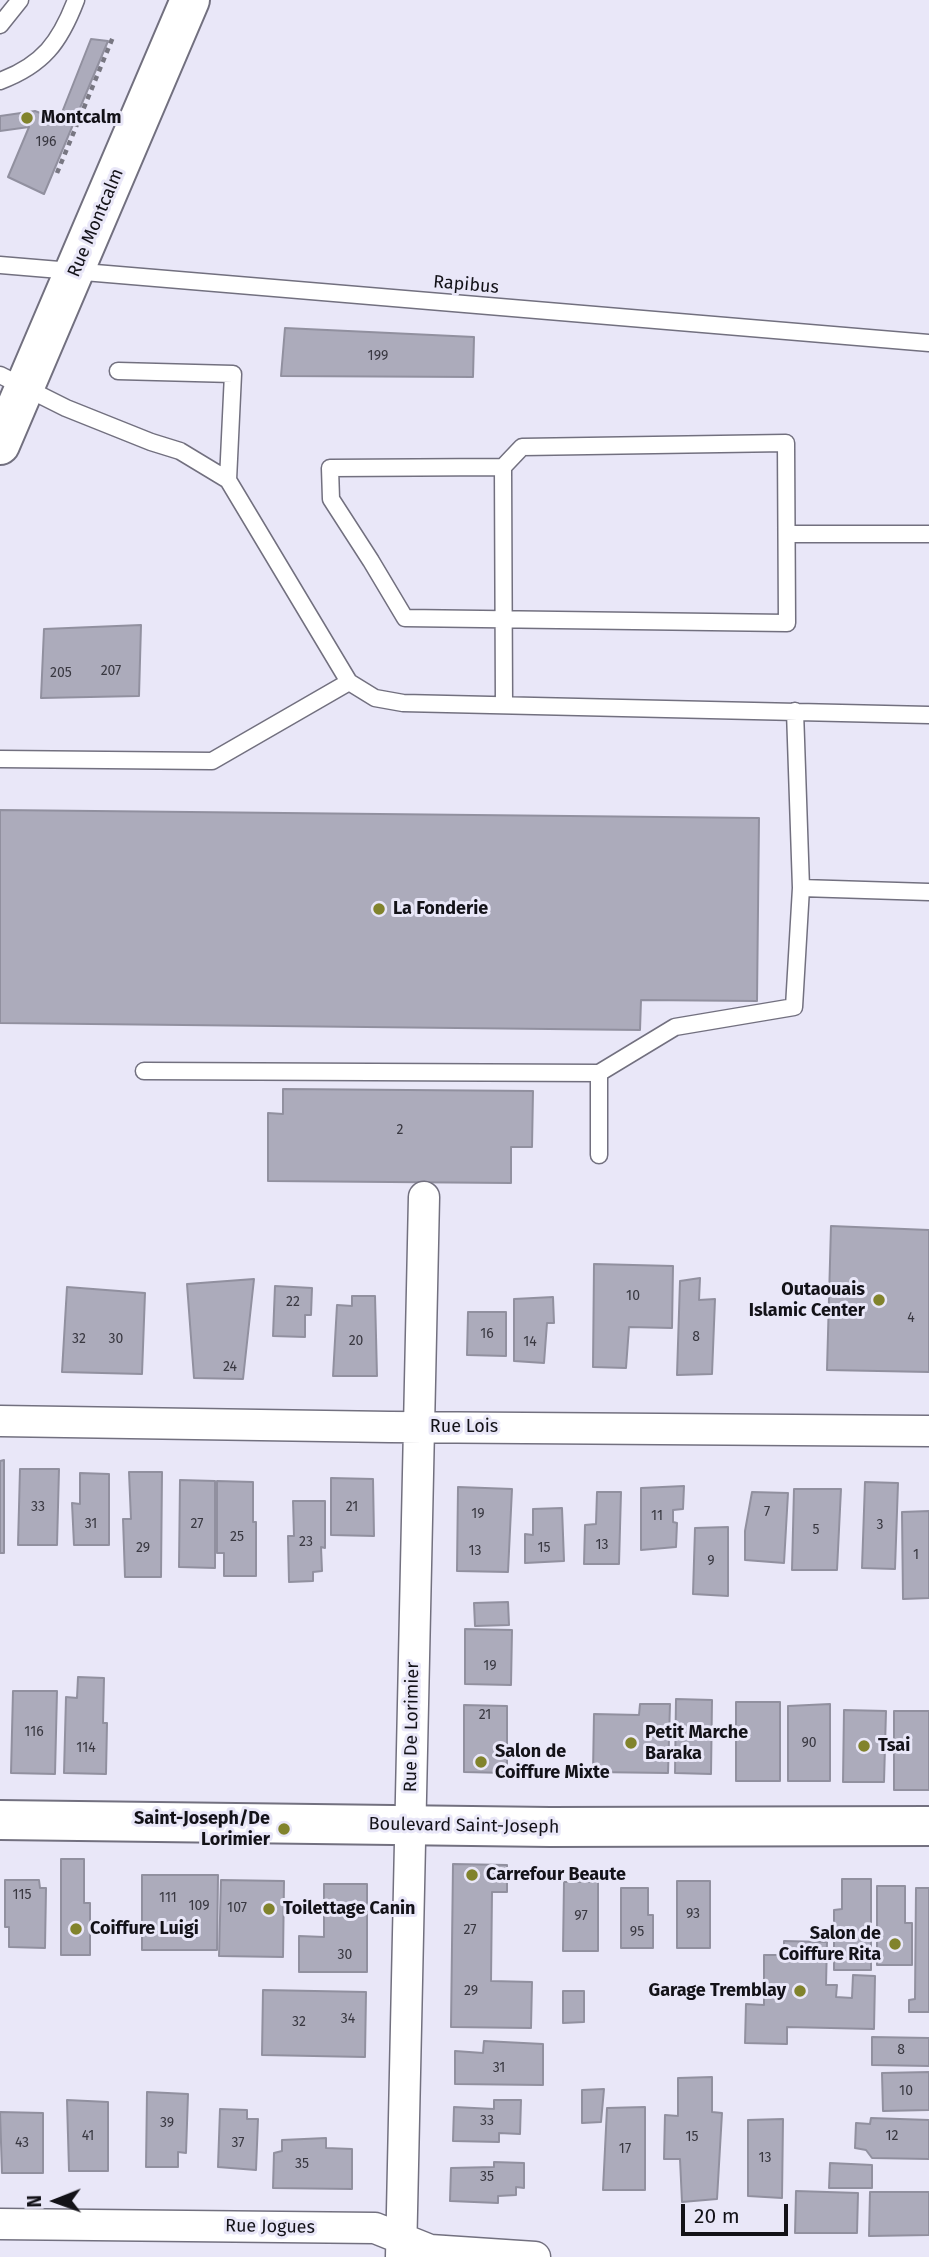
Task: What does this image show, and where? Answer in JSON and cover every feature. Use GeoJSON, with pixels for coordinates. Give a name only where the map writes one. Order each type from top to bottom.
{"type":"FeatureCollection","features":[{"type":"Feature","properties":{"kind":"main road","name":"Rue Montcalm"},"geometry":{"type":"LineString","coordinates":[[0,444],[12,382],[75,271],[190,0]]}},
{"type":"Feature","properties":{"kind":"main road","name":"Boulevard Saint-Joseph"},"geometry":{"type":"LineString","coordinates":[[0,1820],[536,1827],[929,1826]]}},
{"type":"Feature","properties":{"kind":"street","name":"Rue De Lorimier"},"geometry":{"type":"LineString","coordinates":[[402,2248],[424,1197]]}},
{"type":"Feature","properties":{"kind":"street","name":"Rue Lois"},"geometry":{"type":"LineString","coordinates":[[0,1420],[929,1431]]}},
{"type":"Feature","properties":{"kind":"street","name":"Rue Jogues"},"geometry":{"type":"LineString","coordinates":[[0,2224],[375,2228],[402,2248],[535,2257]]}},
{"type":"Feature","properties":{"kind":"lane"},"geometry":{"type":"LineString","coordinates":[[0,25],[20,0]]}},
{"type":"Feature","properties":{"kind":"lane"},"geometry":{"type":"LineString","coordinates":[[0,81],[24,71],[47,53],[64,29],[76,0]]}},
{"type":"Feature","properties":{"kind":"lane","name":"Rapibus"},"geometry":{"type":"LineString","coordinates":[[0,265],[929,342]]}},
{"type":"Feature","properties":{"kind":"lane"},"geometry":{"type":"LineString","coordinates":[[118,370],[233,374],[228,480]]}},
{"type":"Feature","properties":{"kind":"lane"},"geometry":{"type":"LineString","coordinates":[[12,382],[79,414],[180,451],[228,480],[349,682],[375,698],[403,704],[929,715]]}},
{"type":"Feature","properties":{"kind":"lane"},"geometry":{"type":"LineString","coordinates":[[503,467],[330,468],[331,499],[405,618],[503,621],[787,622],[786,443],[522,447],[503,467],[503,621],[504,705]]}},
{"type":"Feature","properties":{"kind":"lane"},"geometry":{"type":"LineString","coordinates":[[787,534],[929,534]]}},
{"type":"Feature","properties":{"kind":"lane"},"geometry":{"type":"LineString","coordinates":[[0,759],[212,761],[349,682]]}},
{"type":"Feature","properties":{"kind":"lane"},"geometry":{"type":"LineString","coordinates":[[144,1071],[599,1073],[675,1027],[794,1007],[801,888],[794,711]]}},
{"type":"Feature","properties":{"kind":"lane"},"geometry":{"type":"LineString","coordinates":[[801,888],[929,892]]}},
{"type":"Feature","properties":{"kind":"lane"},"geometry":{"type":"LineString","coordinates":[[598,1154],[599,1073]]}},
{"type":"Feature","properties":{"kind":"path"},"geometry":{"type":"LineString","coordinates":[[57,173],[113,37]]}},
{"type":"Feature","properties":{"kind":"building","name":"Montcalm"},"geometry":{"type":"Polygon","coordinates":[[[91,39],[108,41],[44,194],[8,177],[29,127],[0,131],[0,116],[35,111],[59,120],[91,39]]]}},
{"type":"Feature","properties":{"kind":"building"},"geometry":{"type":"Polygon","coordinates":[[[285,328],[474,337],[473,377],[281,376],[285,328]]]}},
{"type":"Feature","properties":{"kind":"building"},"geometry":{"type":"Polygon","coordinates":[[[141,625],[139,696],[41,698],[44,629],[141,625]]]}},
{"type":"Feature","properties":{"kind":"building","name":"La Fonderie"},"geometry":{"type":"Polygon","coordinates":[[[0,810],[759,818],[757,1001],[641,1000],[640,1030],[0,1023],[0,810]]]}},
{"type":"Feature","properties":{"kind":"building"},"geometry":{"type":"Polygon","coordinates":[[[283,1089],[533,1091],[532,1147],[511,1147],[511,1183],[268,1181],[268,1113],[283,1114],[283,1089]]]}},
{"type":"Feature","properties":{"kind":"building","name":"Outaouais Islamic Center"},"geometry":{"type":"Polygon","coordinates":[[[831,1226],[929,1230],[929,1372],[827,1370],[831,1226]]]}},
{"type":"Feature","properties":{"kind":"building"},"geometry":{"type":"Polygon","coordinates":[[[594,1264],[673,1266],[672,1328],[629,1327],[626,1368],[593,1367],[594,1264]]]}},
{"type":"Feature","properties":{"kind":"building"},"geometry":{"type":"Polygon","coordinates":[[[700,1278],[699,1300],[715,1299],[712,1374],[677,1375],[680,1281],[700,1278]]]}},
{"type":"Feature","properties":{"kind":"building"},"geometry":{"type":"Polygon","coordinates":[[[254,1279],[243,1379],[194,1378],[187,1284],[254,1279]]]}},
{"type":"Feature","properties":{"kind":"building"},"geometry":{"type":"Polygon","coordinates":[[[275,1286],[312,1288],[311,1315],[305,1315],[305,1337],[273,1336],[275,1286]]]}},
{"type":"Feature","properties":{"kind":"building"},"geometry":{"type":"Polygon","coordinates":[[[67,1287],[145,1293],[142,1374],[62,1372],[67,1287]]]}},
{"type":"Feature","properties":{"kind":"building"},"geometry":{"type":"Polygon","coordinates":[[[352,1296],[375,1296],[377,1376],[333,1376],[337,1305],[352,1306],[352,1296]]]}},
{"type":"Feature","properties":{"kind":"building"},"geometry":{"type":"Polygon","coordinates":[[[553,1297],[554,1323],[547,1323],[544,1363],[514,1361],[514,1299],[553,1297]]]}},
{"type":"Feature","properties":{"kind":"building"},"geometry":{"type":"Polygon","coordinates":[[[468,1312],[506,1312],[506,1356],[467,1355],[468,1312]]]}},
{"type":"Feature","properties":{"kind":"building"},"geometry":{"type":"Polygon","coordinates":[[[4,1460],[4,1553],[0,1553],[0,1461],[4,1460]]]}},
{"type":"Feature","properties":{"kind":"building"},"geometry":{"type":"Polygon","coordinates":[[[20,1469],[59,1469],[57,1545],[18,1545],[20,1469]]]}},
{"type":"Feature","properties":{"kind":"building"},"geometry":{"type":"Polygon","coordinates":[[[129,1472],[162,1472],[161,1577],[125,1577],[123,1519],[131,1519],[129,1472]]]}},
{"type":"Feature","properties":{"kind":"building"},"geometry":{"type":"Polygon","coordinates":[[[80,1473],[109,1474],[109,1545],[74,1545],[72,1503],[80,1504],[80,1473]]]}},
{"type":"Feature","properties":{"kind":"building"},"geometry":{"type":"Polygon","coordinates":[[[331,1478],[373,1479],[374,1536],[331,1535],[331,1478]]]}},
{"type":"Feature","properties":{"kind":"building"},"geometry":{"type":"Polygon","coordinates":[[[180,1480],[215,1481],[215,1568],[179,1567],[180,1480]]]}},
{"type":"Feature","properties":{"kind":"building"},"geometry":{"type":"Polygon","coordinates":[[[217,1481],[253,1482],[256,1576],[224,1576],[224,1553],[217,1553],[217,1481]]]}},
{"type":"Feature","properties":{"kind":"building"},"geometry":{"type":"Polygon","coordinates":[[[865,1482],[898,1483],[895,1569],[862,1568],[865,1482]]]}},
{"type":"Feature","properties":{"kind":"building"},"geometry":{"type":"Polygon","coordinates":[[[684,1486],[683,1509],[673,1510],[673,1522],[677,1523],[676,1547],[641,1550],[641,1488],[684,1486]]]}},
{"type":"Feature","properties":{"kind":"building"},"geometry":{"type":"Polygon","coordinates":[[[458,1487],[512,1489],[508,1572],[457,1571],[458,1487]]]}},
{"type":"Feature","properties":{"kind":"building"},"geometry":{"type":"Polygon","coordinates":[[[794,1489],[841,1489],[837,1570],[792,1570],[794,1489]]]}},
{"type":"Feature","properties":{"kind":"building"},"geometry":{"type":"Polygon","coordinates":[[[597,1492],[621,1492],[619,1564],[584,1564],[585,1525],[596,1524],[597,1492]]]}},
{"type":"Feature","properties":{"kind":"building"},"geometry":{"type":"Polygon","coordinates":[[[752,1492],[788,1493],[784,1563],[745,1560],[745,1531],[752,1492]]]}},
{"type":"Feature","properties":{"kind":"building"},"geometry":{"type":"Polygon","coordinates":[[[293,1501],[325,1501],[322,1571],[313,1572],[313,1581],[289,1582],[288,1536],[294,1536],[293,1501]]]}},
{"type":"Feature","properties":{"kind":"building"},"geometry":{"type":"Polygon","coordinates":[[[562,1508],[564,1561],[525,1563],[525,1534],[533,1535],[533,1509],[562,1508]]]}},
{"type":"Feature","properties":{"kind":"building"},"geometry":{"type":"Polygon","coordinates":[[[929,1511],[929,1598],[903,1599],[902,1512],[929,1511]]]}},
{"type":"Feature","properties":{"kind":"building"},"geometry":{"type":"Polygon","coordinates":[[[728,1527],[728,1596],[693,1594],[695,1528],[728,1527]]]}},
{"type":"Feature","properties":{"kind":"building"},"geometry":{"type":"Polygon","coordinates":[[[508,1602],[509,1625],[475,1626],[474,1603],[508,1602]]]}},
{"type":"Feature","properties":{"kind":"building"},"geometry":{"type":"Polygon","coordinates":[[[465,1629],[512,1630],[511,1685],[465,1684],[465,1629]]]}},
{"type":"Feature","properties":{"kind":"building"},"geometry":{"type":"Polygon","coordinates":[[[78,1677],[104,1678],[106,1774],[64,1773],[66,1697],[77,1698],[78,1677]]]}},
{"type":"Feature","properties":{"kind":"building"},"geometry":{"type":"Polygon","coordinates":[[[13,1691],[57,1691],[55,1774],[11,1773],[13,1691]]]}},
{"type":"Feature","properties":{"kind":"building"},"geometry":{"type":"Polygon","coordinates":[[[676,1699],[712,1700],[711,1774],[675,1773],[676,1699]]]}},
{"type":"Feature","properties":{"kind":"building"},"geometry":{"type":"Polygon","coordinates":[[[736,1702],[780,1702],[780,1781],[736,1781],[736,1702]]]}},
{"type":"Feature","properties":{"kind":"building","name":"Petit Marche Baraka"},"geometry":{"type":"Polygon","coordinates":[[[640,1704],[670,1704],[668,1773],[593,1772],[594,1714],[639,1715],[640,1704]]]}},
{"type":"Feature","properties":{"kind":"building"},"geometry":{"type":"Polygon","coordinates":[[[830,1704],[830,1781],[788,1781],[788,1706],[830,1704]]]}},
{"type":"Feature","properties":{"kind":"building"},"geometry":{"type":"Polygon","coordinates":[[[464,1705],[507,1706],[507,1773],[464,1772],[464,1705]]]}},
{"type":"Feature","properties":{"kind":"building","name":"Tsai"},"geometry":{"type":"Polygon","coordinates":[[[844,1710],[886,1711],[884,1782],[843,1782],[844,1710]]]}},
{"type":"Feature","properties":{"kind":"building"},"geometry":{"type":"Polygon","coordinates":[[[894,1711],[929,1711],[929,1790],[894,1790],[894,1711]]]}},
{"type":"Feature","properties":{"kind":"building","name":"Coiffure Luigi"},"geometry":{"type":"Polygon","coordinates":[[[61,1859],[84,1859],[84,1903],[90,1903],[90,1955],[61,1955],[61,1859]]]}},
{"type":"Feature","properties":{"kind":"building"},"geometry":{"type":"Polygon","coordinates":[[[453,1864],[507,1865],[507,1892],[492,1892],[491,1981],[532,1982],[531,2028],[451,2027],[453,1864]]]}},
{"type":"Feature","properties":{"kind":"building"},"geometry":{"type":"Polygon","coordinates":[[[142,1875],[218,1875],[217,1950],[142,1950],[142,1875]]]}},
{"type":"Feature","properties":{"kind":"building"},"geometry":{"type":"Polygon","coordinates":[[[842,1879],[871,1879],[871,1970],[834,1970],[834,1910],[842,1909],[842,1879]]]}},
{"type":"Feature","properties":{"kind":"building"},"geometry":{"type":"Polygon","coordinates":[[[5,1880],[39,1880],[40,1888],[46,1888],[45,1948],[9,1947],[9,1927],[5,1927],[5,1880]]]}},
{"type":"Feature","properties":{"kind":"building"},"geometry":{"type":"Polygon","coordinates":[[[221,1880],[284,1881],[283,1957],[219,1956],[221,1880]]]}},
{"type":"Feature","properties":{"kind":"building"},"geometry":{"type":"Polygon","coordinates":[[[677,1881],[710,1881],[710,1948],[677,1948],[677,1881]]]}},
{"type":"Feature","properties":{"kind":"building"},"geometry":{"type":"Polygon","coordinates":[[[564,1882],[598,1882],[598,1951],[563,1951],[564,1882]]]}},
{"type":"Feature","properties":{"kind":"building"},"geometry":{"type":"Polygon","coordinates":[[[324,1884],[367,1884],[367,1972],[299,1972],[299,1936],[324,1937],[324,1884]]]}},
{"type":"Feature","properties":{"kind":"building","name":"Salon de Coiffure Rita"},"geometry":{"type":"Polygon","coordinates":[[[877,1886],[905,1886],[905,1923],[912,1923],[912,1965],[877,1965],[877,1886]]]}},
{"type":"Feature","properties":{"kind":"building"},"geometry":{"type":"Polygon","coordinates":[[[621,1888],[648,1888],[648,1915],[653,1915],[653,1948],[621,1948],[621,1888]]]}},
{"type":"Feature","properties":{"kind":"building"},"geometry":{"type":"Polygon","coordinates":[[[916,1888],[929,1888],[929,2012],[909,2012],[909,2000],[915,1999],[916,1888]]]}},
{"type":"Feature","properties":{"kind":"building","name":"Garage Tremblay"},"geometry":{"type":"Polygon","coordinates":[[[784,1941],[827,1942],[826,1985],[837,1985],[836,1997],[852,1998],[853,1975],[875,1976],[874,2029],[787,2027],[787,2044],[745,2043],[746,2004],[764,2005],[764,1955],[784,1955],[784,1941]]]}},
{"type":"Feature","properties":{"kind":"building"},"geometry":{"type":"Polygon","coordinates":[[[263,1990],[366,1992],[365,2057],[262,2055],[263,1990]]]}},
{"type":"Feature","properties":{"kind":"building"},"geometry":{"type":"Polygon","coordinates":[[[563,1991],[584,1991],[584,2022],[563,2023],[563,1991]]]}},
{"type":"Feature","properties":{"kind":"building"},"geometry":{"type":"Polygon","coordinates":[[[872,2037],[929,2038],[929,2066],[872,2065],[872,2037]]]}},
{"type":"Feature","properties":{"kind":"building"},"geometry":{"type":"Polygon","coordinates":[[[484,2041],[543,2044],[543,2085],[455,2084],[455,2051],[483,2053],[484,2041]]]}},
{"type":"Feature","properties":{"kind":"building"},"geometry":{"type":"Polygon","coordinates":[[[929,2072],[929,2110],[883,2111],[882,2073],[929,2072]]]}},
{"type":"Feature","properties":{"kind":"building"},"geometry":{"type":"Polygon","coordinates":[[[712,2077],[712,2112],[722,2113],[717,2199],[682,2202],[680,2159],[664,2159],[665,2115],[678,2116],[678,2078],[712,2077]]]}},
{"type":"Feature","properties":{"kind":"building"},"geometry":{"type":"Polygon","coordinates":[[[604,2089],[601,2122],[582,2123],[582,2090],[604,2089]]]}},
{"type":"Feature","properties":{"kind":"building"},"geometry":{"type":"Polygon","coordinates":[[[147,2092],[188,2094],[186,2153],[178,2152],[178,2167],[146,2167],[147,2092]]]}},
{"type":"Feature","properties":{"kind":"building"},"geometry":{"type":"Polygon","coordinates":[[[67,2100],[108,2102],[108,2171],[69,2171],[67,2100]]]}},
{"type":"Feature","properties":{"kind":"building"},"geometry":{"type":"Polygon","coordinates":[[[494,2100],[521,2100],[520,2134],[499,2133],[499,2142],[453,2141],[454,2107],[494,2109],[494,2100]]]}},
{"type":"Feature","properties":{"kind":"building"},"geometry":{"type":"Polygon","coordinates":[[[645,2107],[645,2190],[603,2190],[607,2108],[645,2107]]]}},
{"type":"Feature","properties":{"kind":"building"},"geometry":{"type":"Polygon","coordinates":[[[220,2109],[247,2110],[247,2119],[258,2119],[256,2170],[218,2167],[220,2109]]]}},
{"type":"Feature","properties":{"kind":"building"},"geometry":{"type":"Polygon","coordinates":[[[0,2112],[43,2113],[43,2173],[2,2173],[0,2112]]]}},
{"type":"Feature","properties":{"kind":"building"},"geometry":{"type":"Polygon","coordinates":[[[871,2118],[929,2120],[929,2159],[872,2158],[866,2150],[855,2148],[856,2123],[870,2124],[871,2118]]]}},
{"type":"Feature","properties":{"kind":"building"},"geometry":{"type":"Polygon","coordinates":[[[783,2119],[782,2198],[748,2196],[748,2120],[783,2119]]]}},
{"type":"Feature","properties":{"kind":"building"},"geometry":{"type":"Polygon","coordinates":[[[326,2138],[326,2148],[352,2149],[352,2189],[273,2188],[274,2153],[282,2151],[282,2140],[326,2138]]]}},
{"type":"Feature","properties":{"kind":"building"},"geometry":{"type":"Polygon","coordinates":[[[494,2162],[524,2163],[524,2188],[516,2187],[516,2195],[498,2196],[498,2203],[450,2201],[451,2168],[494,2167],[494,2162]]]}},
{"type":"Feature","properties":{"kind":"building"},"geometry":{"type":"Polygon","coordinates":[[[830,2163],[872,2165],[872,2188],[829,2188],[830,2163]]]}},
{"type":"Feature","properties":{"kind":"building"},"geometry":{"type":"Polygon","coordinates":[[[796,2191],[858,2193],[857,2233],[795,2233],[796,2191]]]}},
{"type":"Feature","properties":{"kind":"building"},"geometry":{"type":"Polygon","coordinates":[[[870,2192],[929,2192],[929,2235],[869,2236],[870,2192]]]}},
{"type":"Feature","properties":{"kind":"place","name":"Montcalm"},"geometry":{"type":"Point","coordinates":[27,118]}},
{"type":"Feature","properties":{"kind":"place","name":"La Fonderie"},"geometry":{"type":"Point","coordinates":[379,909]}},
{"type":"Feature","properties":{"kind":"place","name":"Outaouais Islamic Center"},"geometry":{"type":"Point","coordinates":[879,1300]}},
{"type":"Feature","properties":{"kind":"place","name":"Petit Marche Baraka"},"geometry":{"type":"Point","coordinates":[631,1743]}},
{"type":"Feature","properties":{"kind":"place","name":"Tsai"},"geometry":{"type":"Point","coordinates":[864,1746]}},
{"type":"Feature","properties":{"kind":"place","name":"Salon de Coiffure Mixte"},"geometry":{"type":"Point","coordinates":[481,1762]}},
{"type":"Feature","properties":{"kind":"place","name":"Saint-Joseph/De Lorimier"},"geometry":{"type":"Point","coordinates":[284,1829]}},
{"type":"Feature","properties":{"kind":"place","name":"Carrefour Beaute"},"geometry":{"type":"Point","coordinates":[472,1875]}},
{"type":"Feature","properties":{"kind":"place","name":"Toilettage Canin"},"geometry":{"type":"Point","coordinates":[269,1909]}},
{"type":"Feature","properties":{"kind":"place","name":"Coiffure Luigi"},"geometry":{"type":"Point","coordinates":[76,1929]}},
{"type":"Feature","properties":{"kind":"place","name":"Salon de Coiffure Rita"},"geometry":{"type":"Point","coordinates":[895,1944]}},
{"type":"Feature","properties":{"kind":"place","name":"Garage Tremblay"},"geometry":{"type":"Point","coordinates":[800,1991]}}]}
